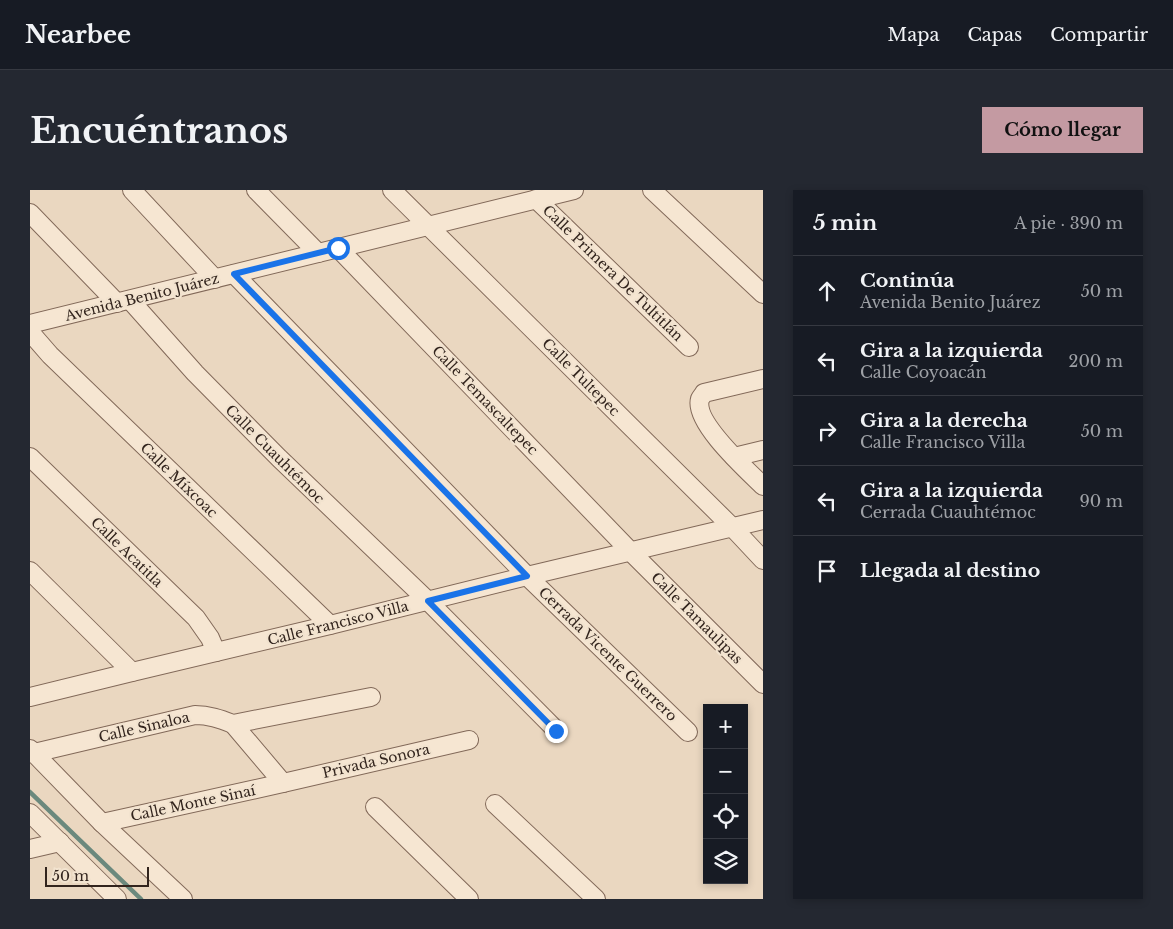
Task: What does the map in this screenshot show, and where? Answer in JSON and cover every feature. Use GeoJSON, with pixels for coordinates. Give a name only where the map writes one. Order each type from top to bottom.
{"type":"FeatureCollection","features":[{"type":"Feature","properties":{"kind":"street"},"geometry":{"type":"LineString","coordinates":[[132,190],[215,279]]}},
{"type":"Feature","properties":{"kind":"street"},"geometry":{"type":"LineString","coordinates":[[256,190],[318,253]]}},
{"type":"Feature","properties":{"kind":"street","name":"Calle Tultepec"},"geometry":{"type":"LineString","coordinates":[[392,190],[763,560]]}},
{"type":"Feature","properties":{"kind":"street","name":"Avenida Benito Juárez"},"geometry":{"type":"LineString","coordinates":[[30,324],[574,190]]}},
{"type":"Feature","properties":{"kind":"street"},"geometry":{"type":"LineString","coordinates":[[652,190],[763,294]]}},
{"type":"Feature","properties":{"kind":"street","name":"Calle Primera De Tultitlán"},"geometry":{"type":"LineString","coordinates":[[536,199],[690,347]]}},
{"type":"Feature","properties":{"kind":"street","name":"Calle Cuauhtémoc"},"geometry":{"type":"LineString","coordinates":[[30,213],[123,301],[279,458],[428,601],[556,731]]}},
{"type":"Feature","properties":{"kind":"street","name":"Calle Temascaltepec"},"geometry":{"type":"LineString","coordinates":[[338,248],[631,552]]}},
{"type":"Feature","properties":{"kind":"street","name":"Cerrada Vicente Guerrero"},"geometry":{"type":"LineString","coordinates":[[234,274],[527,576],[688,732]]}},
{"type":"Feature","properties":{"kind":"street","name":"Calle Míxcoac"},"geometry":{"type":"LineString","coordinates":[[30,332],[50,355],[330,625]]}},
{"type":"Feature","properties":{"kind":"street"},"geometry":{"type":"LineString","coordinates":[[763,379],[704,393],[700,399],[700,407],[706,422],[716,438],[763,486]]}},
{"type":"Feature","properties":{"kind":"street"},"geometry":{"type":"LineString","coordinates":[[734,457],[763,450]]}},
{"type":"Feature","properties":{"kind":"street","name":"Calle Acatitla"},"geometry":{"type":"LineString","coordinates":[[30,457],[196,618],[210,638],[216,652]]}},
{"type":"Feature","properties":{"kind":"street","name":"Calle Francisco Villa"},"geometry":{"type":"LineString","coordinates":[[37,696],[763,520]]}},
{"type":"Feature","properties":{"kind":"street","name":"Calle Tamaulipas"},"geometry":{"type":"LineString","coordinates":[[631,552],[763,684]]}},
{"type":"Feature","properties":{"kind":"street"},"geometry":{"type":"LineString","coordinates":[[30,571],[132,672]]}},
{"type":"Feature","properties":{"kind":"street"},"geometry":{"type":"LineString","coordinates":[[30,680],[37,696]]}},
{"type":"Feature","properties":{"kind":"street","name":"Calle Sinaloa"},"geometry":{"type":"LineString","coordinates":[[32,751],[195,715],[210,716],[233,724],[371,697]]}},
{"type":"Feature","properties":{"kind":"street"},"geometry":{"type":"LineString","coordinates":[[233,724],[283,783]]}},
{"type":"Feature","properties":{"kind":"street","name":"Privada Sonora"},"geometry":{"type":"LineString","coordinates":[[283,783],[469,740]]}},
{"type":"Feature","properties":{"kind":"street"},"geometry":{"type":"LineString","coordinates":[[32,751],[102,823],[182,899]]}},
{"type":"Feature","properties":{"kind":"street","name":"Calle Monte Sinaí"},"geometry":{"type":"LineString","coordinates":[[102,823],[283,783]]}},
{"type":"Feature","properties":{"kind":"street"},"geometry":{"type":"LineString","coordinates":[[495,804],[596,899]]}},
{"type":"Feature","properties":{"kind":"street"},"geometry":{"type":"LineString","coordinates":[[375,807],[469,899]]}},
{"type":"Feature","properties":{"kind":"street"},"geometry":{"type":"LineString","coordinates":[[30,813],[116,899]]}},
{"type":"Feature","properties":{"kind":"street"},"geometry":{"type":"LineString","coordinates":[[30,849],[60,842]]}},
{"type":"Feature","properties":{"kind":"waterway"},"geometry":{"type":"LineString","coordinates":[[30,792],[141,899]]}},
{"type":"Feature","properties":{"kind":"route"},"geometry":{"type":"LineString","coordinates":[[338,248],[234,274],[527,576],[428,601],[556,731]]}}]}
